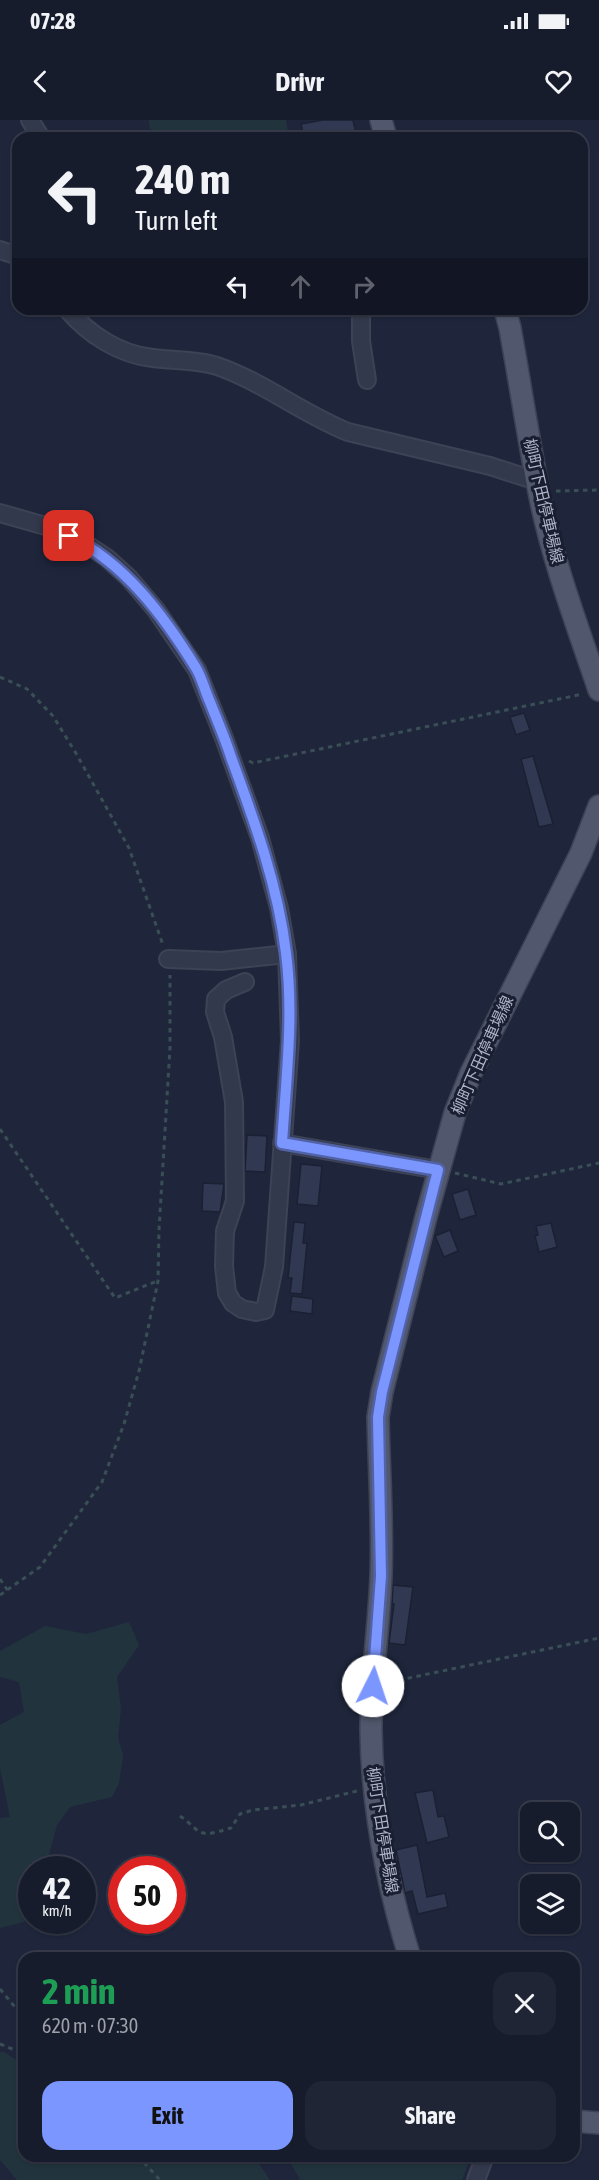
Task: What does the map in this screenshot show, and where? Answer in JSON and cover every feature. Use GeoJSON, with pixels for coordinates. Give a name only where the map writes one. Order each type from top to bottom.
{"type":"FeatureCollection","features":[{"type":"Feature","properties":{"kind":"main road","name":"柳町下田停車場線"},"geometry":{"type":"LineString","coordinates":[[507,315],[538,485],[594,691]]}},
{"type":"Feature","properties":{"kind":"main road","name":"柳町下田停車場線"},"geometry":{"type":"LineString","coordinates":[[408,1952],[389,1878],[374,1789],[371,1727],[381,1576],[378,1417],[382,1392],[438,1170],[455,1113],[471,1073],[581,853],[599,806]]}},
{"type":"Feature","properties":{"kind":"main road"},"geometry":{"type":"LineString","coordinates":[[580,2121],[599,2123]]}},
{"type":"Feature","properties":{"kind":"street"},"geometry":{"type":"LineString","coordinates":[[73,315],[96,336],[128,353],[150,358],[197,361],[216,366],[348,432],[490,466],[527,478],[538,485]]}},
{"type":"Feature","properties":{"kind":"street"},"geometry":{"type":"LineString","coordinates":[[362,315],[361,341],[367,380]]}},
{"type":"Feature","properties":{"kind":"street"},"geometry":{"type":"LineString","coordinates":[[0,513],[56,529],[83,542],[107,558],[129,578],[156,610],[197,670],[260,838],[279,908],[287,954],[290,1040],[274,1267],[265,1310],[256,1312],[242,1309],[232,1303],[224,1266],[225,1231],[235,1201],[234,1102],[223,1037],[215,1012],[216,999],[226,990],[245,982]]}},
{"type":"Feature","properties":{"kind":"street"},"geometry":{"type":"LineString","coordinates":[[168,959],[221,961],[287,954]]}},
{"type":"Feature","properties":{"kind":"street"},"geometry":{"type":"LineString","coordinates":[[282,1143],[438,1170]]}},
{"type":"Feature","properties":{"kind":"street"},"geometry":{"type":"LineString","coordinates":[[476,2180],[483,2162]]}},
{"type":"Feature","properties":{"kind":"path"},"geometry":{"type":"LineString","coordinates":[[538,485],[599,490]]}},
{"type":"Feature","properties":{"kind":"path"},"geometry":{"type":"LineString","coordinates":[[0,677],[27,689],[53,716],[77,755],[129,848],[168,959],[171,980],[170,1048],[158,1281],[139,1371],[124,1424],[102,1482],[40,1567],[0,1595]]}},
{"type":"Feature","properties":{"kind":"path"},"geometry":{"type":"LineString","coordinates":[[247,760],[253,764],[594,691]]}},
{"type":"Feature","properties":{"kind":"path"},"geometry":{"type":"LineString","coordinates":[[0,1129],[115,1298],[158,1281]]}},
{"type":"Feature","properties":{"kind":"path"},"geometry":{"type":"LineString","coordinates":[[438,1170],[501,1184],[599,1163]]}},
{"type":"Feature","properties":{"kind":"path"},"geometry":{"type":"LineString","coordinates":[[0,1579],[8,1591]]}},
{"type":"Feature","properties":{"kind":"path"},"geometry":{"type":"LineString","coordinates":[[373,1686],[599,1638]]}},
{"type":"Feature","properties":{"kind":"path"},"geometry":{"type":"LineString","coordinates":[[180,1816],[201,1832],[207,1833],[231,1828],[240,1814],[253,1810],[300,1805],[344,1793],[374,1789]]}},
{"type":"Feature","properties":{"kind":"path"},"geometry":{"type":"LineString","coordinates":[[0,1989],[18,2011]]}},
{"type":"Feature","properties":{"kind":"path"},"geometry":{"type":"LineString","coordinates":[[0,2044],[18,2052]]}},
{"type":"Feature","properties":{"kind":"path"},"geometry":{"type":"LineString","coordinates":[[144,2162],[160,2180]]}},
{"type":"Feature","properties":{"kind":"shaded area"},"geometry":{"type":"Polygon","coordinates":[[[149,120],[286,120],[288,132],[157,132],[150,129],[149,120]]]}},
{"type":"Feature","properties":{"kind":"shaded area"},"geometry":{"type":"Polygon","coordinates":[[[129,1622],[139,1645],[117,1677],[121,1709],[118,1738],[123,1755],[119,1783],[112,1797],[70,1807],[57,1825],[49,1856],[18,1856],[18,1923],[0,1928],[0,1818],[10,1817],[0,1768],[0,1725],[24,1712],[19,1682],[0,1677],[0,1651],[45,1626],[86,1634],[129,1622]]]}},
{"type":"Feature","properties":{"kind":"shaded area"},"geometry":{"type":"Polygon","coordinates":[[[0,2052],[4,2052],[18,2061],[18,2162],[258,2162],[270,2180],[17,2180],[0,2160],[0,2052]]]}},
{"type":"Feature","properties":{"kind":"shaded area"},"geometry":{"type":"Polygon","coordinates":[[[292,2162],[469,2162],[462,2180],[298,2180],[300,2179],[292,2162]]]}},
{"type":"Feature","properties":{"kind":"building"},"geometry":{"type":"Polygon","coordinates":[[[323,120],[353,120],[356,132],[303,132],[301,124],[323,120]]]}},
{"type":"Feature","properties":{"kind":"building"},"geometry":{"type":"Polygon","coordinates":[[[524,713],[530,730],[516,735],[510,717],[524,713]]]}},
{"type":"Feature","properties":{"kind":"building"},"geometry":{"type":"Polygon","coordinates":[[[533,756],[553,824],[539,827],[521,759],[533,756]]]}},
{"type":"Feature","properties":{"kind":"building"},"geometry":{"type":"Polygon","coordinates":[[[247,1135],[267,1136],[265,1172],[245,1171],[247,1135]]]}},
{"type":"Feature","properties":{"kind":"building"},"geometry":{"type":"Polygon","coordinates":[[[301,1164],[322,1166],[318,1206],[297,1204],[301,1164]]]}},
{"type":"Feature","properties":{"kind":"building"},"geometry":{"type":"Polygon","coordinates":[[[203,1183],[224,1184],[220,1212],[202,1211],[203,1183]]]}},
{"type":"Feature","properties":{"kind":"building"},"geometry":{"type":"Polygon","coordinates":[[[468,1189],[476,1215],[460,1220],[452,1194],[468,1189]]]}},
{"type":"Feature","properties":{"kind":"building"},"geometry":{"type":"Polygon","coordinates":[[[294,1222],[305,1223],[303,1243],[307,1243],[302,1294],[290,1293],[292,1278],[288,1278],[294,1222]]]}},
{"type":"Feature","properties":{"kind":"building"},"geometry":{"type":"Polygon","coordinates":[[[551,1223],[557,1247],[539,1252],[535,1236],[538,1235],[536,1226],[551,1223]]]}},
{"type":"Feature","properties":{"kind":"building"},"geometry":{"type":"Polygon","coordinates":[[[450,1230],[458,1251],[444,1257],[435,1236],[450,1230]]]}},
{"type":"Feature","properties":{"kind":"building"},"geometry":{"type":"Polygon","coordinates":[[[292,1296],[313,1299],[312,1314],[290,1311],[292,1296]]]}},
{"type":"Feature","properties":{"kind":"building"},"geometry":{"type":"Polygon","coordinates":[[[393,1585],[413,1587],[405,1645],[389,1643],[394,1604],[392,1604],[393,1585]]]}},
{"type":"Feature","properties":{"kind":"building"},"geometry":{"type":"Polygon","coordinates":[[[433,1790],[438,1817],[444,1816],[449,1837],[427,1843],[415,1793],[433,1790]]]}},
{"type":"Feature","properties":{"kind":"building"},"geometry":{"type":"Polygon","coordinates":[[[417,1845],[427,1897],[445,1893],[448,1907],[418,1914],[412,1891],[405,1893],[396,1850],[417,1845]]]}},
{"type":"Feature","properties":{"kind":"route"},"geometry":{"type":"LineString","coordinates":[[69,536],[83,542],[107,558],[129,578],[156,610],[197,670],[260,838],[279,908],[287,954],[290,1040],[282,1143],[438,1170],[382,1392],[378,1417],[381,1576],[373,1686]]}}]}
